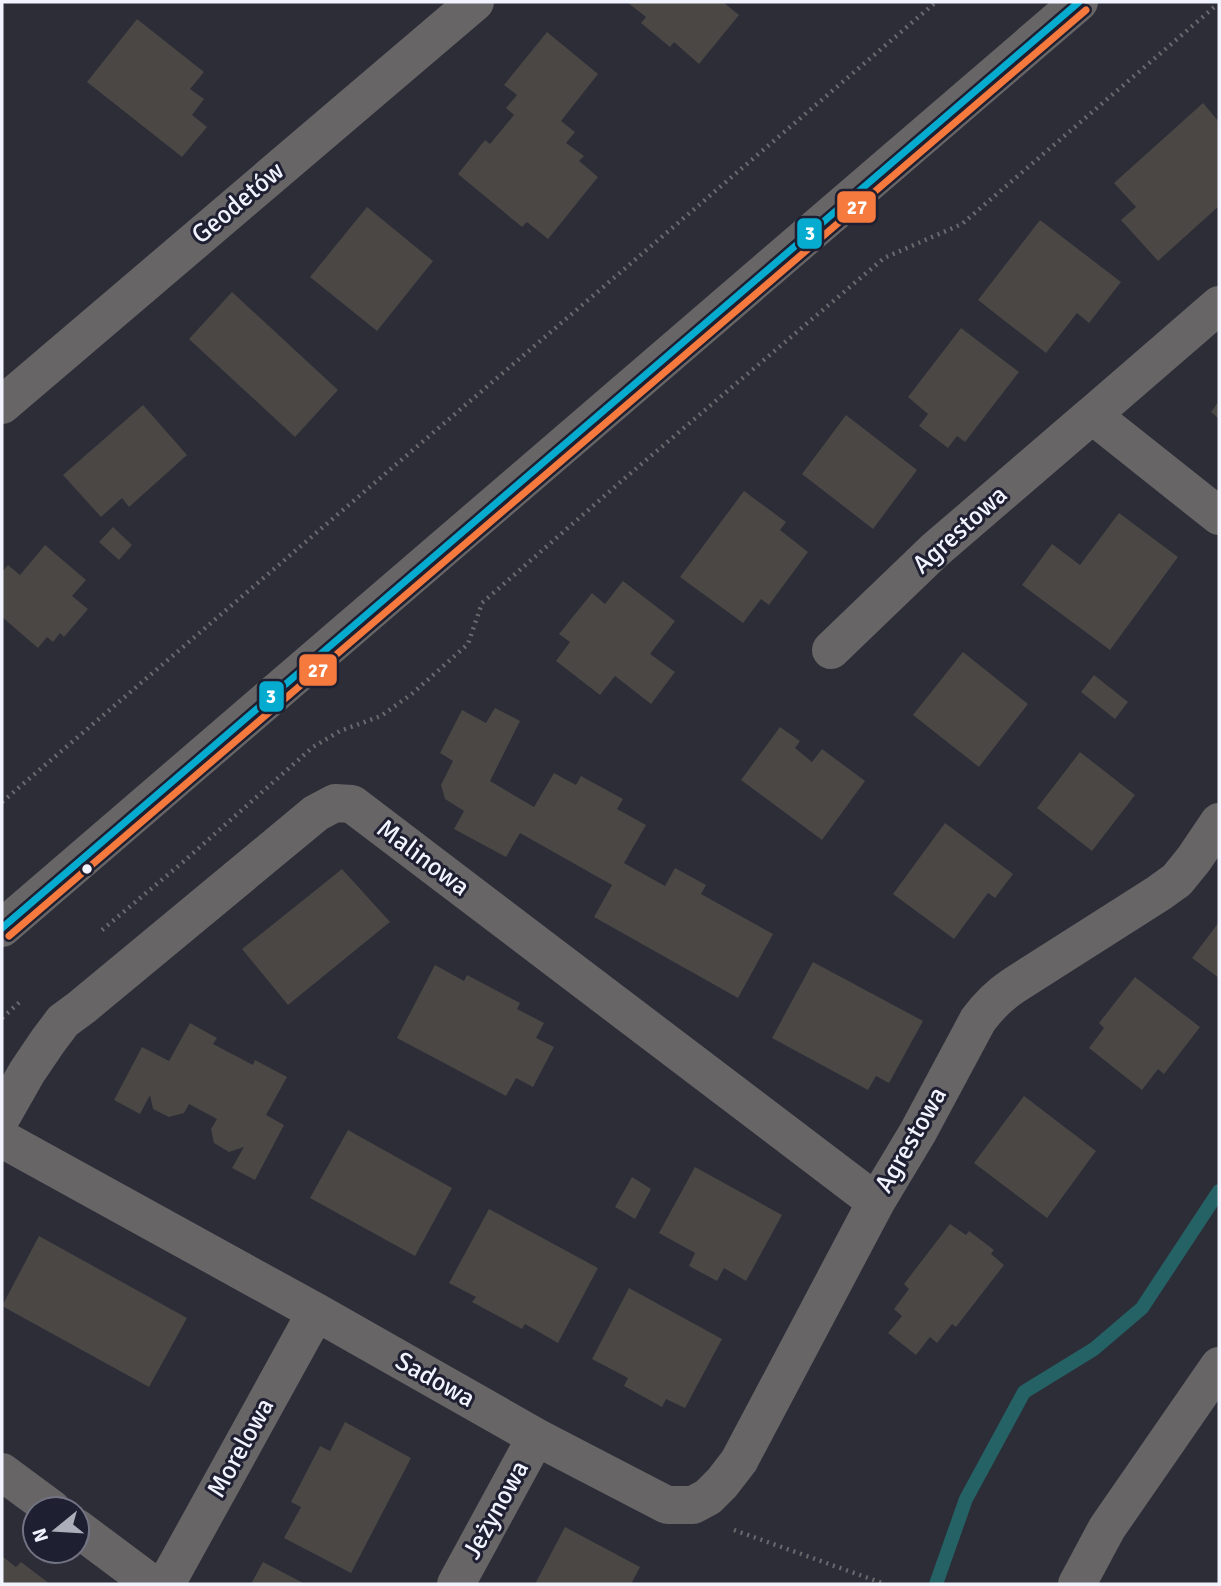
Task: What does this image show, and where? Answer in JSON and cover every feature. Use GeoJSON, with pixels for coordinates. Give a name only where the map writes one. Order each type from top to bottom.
{"type":"FeatureCollection","features":[{"type":"Feature","properties":{"kind":"street","name":"Geodetów"},"geometry":{"type":"LineString","coordinates":[[2,405],[475,2]]}},
{"type":"Feature","properties":{"kind":"street"},"geometry":{"type":"LineString","coordinates":[[2,928],[1079,2]]}},
{"type":"Feature","properties":{"kind":"street","name":"Agrestowa"},"geometry":{"type":"LineString","coordinates":[[831,650],[935,550],[1219,306]]}},
{"type":"Feature","properties":{"kind":"street"},"geometry":{"type":"LineString","coordinates":[[1092,415],[1219,516]]}},
{"type":"Feature","properties":{"kind":"street","name":"Malinowa"},"geometry":{"type":"LineString","coordinates":[[2,1116],[27,1072],[63,1021],[316,813],[335,803],[352,804],[876,1202]]}},
{"type":"Feature","properties":{"kind":"street","name":"Agrestowa"},"geometry":{"type":"LineString","coordinates":[[667,1505],[693,1505],[708,1497],[739,1461],[876,1202],[918,1132],[978,1020],[996,998],[1177,880],[1219,822]]}},
{"type":"Feature","properties":{"kind":"street","name":"Sadowa"},"geometry":{"type":"LineString","coordinates":[[2,1139],[536,1437],[667,1505]]}},
{"type":"Feature","properties":{"kind":"street","name":"Morelowa"},"geometry":{"type":"LineString","coordinates":[[166,1584],[316,1312]]}},
{"type":"Feature","properties":{"kind":"street"},"geometry":{"type":"LineString","coordinates":[[1077,1584],[1107,1528],[1219,1366]]}},
{"type":"Feature","properties":{"kind":"street","name":"Jeżynowa"},"geometry":{"type":"LineString","coordinates":[[456,1584],[536,1437]]}},
{"type":"Feature","properties":{"kind":"street"},"geometry":{"type":"LineString","coordinates":[[2,1472],[33,1495]]}},
{"type":"Feature","properties":{"kind":"street"},"geometry":{"type":"LineString","coordinates":[[91,1538],[152,1584]]}},
{"type":"Feature","properties":{"kind":"path"},"geometry":{"type":"LineString","coordinates":[[2,802],[936,2]]}},
{"type":"Feature","properties":{"kind":"path"},"geometry":{"type":"LineString","coordinates":[[100,932],[313,747],[340,731],[381,716],[413,693],[468,644],[482,603],[884,258],[962,224],[1219,3]]}},
{"type":"Feature","properties":{"kind":"path"},"geometry":{"type":"LineString","coordinates":[[2,1018],[31,992]]}},
{"type":"Feature","properties":{"kind":"path"},"geometry":{"type":"LineString","coordinates":[[731,1528],[885,1584]]}},
{"type":"Feature","properties":{"kind":"building"},"geometry":{"type":"Polygon","coordinates":[[[627,2],[723,2],[739,15],[699,64],[674,42],[670,47],[641,23],[646,17],[627,2]]]}},
{"type":"Feature","properties":{"kind":"building"},"geometry":{"type":"Polygon","coordinates":[[[137,19],[204,72],[190,89],[204,99],[192,115],[207,127],[182,157],[87,82],[137,19]]]}},
{"type":"Feature","properties":{"kind":"building"},"geometry":{"type":"Polygon","coordinates":[[[547,32],[598,74],[561,121],[575,132],[566,143],[584,156],[579,161],[598,177],[548,239],[527,222],[522,227],[458,174],[485,140],[490,144],[514,115],[506,108],[517,95],[504,85],[547,32]]]}},
{"type":"Feature","properties":{"kind":"building"},"geometry":{"type":"Polygon","coordinates":[[[1203,103],[1219,122],[1219,206],[1158,261],[1121,220],[1136,207],[1114,183],[1203,103]]]}},
{"type":"Feature","properties":{"kind":"building"},"geometry":{"type":"Polygon","coordinates":[[[367,207],[433,261],[377,331],[310,277],[367,207]]]}},
{"type":"Feature","properties":{"kind":"building"},"geometry":{"type":"Polygon","coordinates":[[[1040,220],[1121,282],[1089,323],[1077,313],[1046,353],[978,300],[1040,220]]]}},
{"type":"Feature","properties":{"kind":"building"},"geometry":{"type":"Polygon","coordinates":[[[232,292],[338,390],[295,437],[189,339],[232,292]]]}},
{"type":"Feature","properties":{"kind":"building"},"geometry":{"type":"Polygon","coordinates":[[[961,328],[1019,372],[965,442],[957,436],[948,448],[919,426],[928,414],[908,397],[961,328]]]}},
{"type":"Feature","properties":{"kind":"building"},"geometry":{"type":"Polygon","coordinates":[[[1219,401],[1219,419],[1211,412],[1219,401]]]}},
{"type":"Feature","properties":{"kind":"building"},"geometry":{"type":"Polygon","coordinates":[[[143,405],[187,455],[129,507],[122,498],[101,517],[63,475],[143,405]]]}},
{"type":"Feature","properties":{"kind":"building"},"geometry":{"type":"Polygon","coordinates":[[[846,415],[917,470],[873,529],[802,474],[846,415]]]}},
{"type":"Feature","properties":{"kind":"building"},"geometry":{"type":"Polygon","coordinates":[[[744,491],[786,522],[780,530],[808,552],[769,605],[761,599],[743,623],[680,577],[744,491]]]}},
{"type":"Feature","properties":{"kind":"building"},"geometry":{"type":"Polygon","coordinates":[[[1119,513],[1178,557],[1110,650],[1022,585],[1052,544],[1080,565],[1119,513]]]}},
{"type":"Feature","properties":{"kind":"building"},"geometry":{"type":"Polygon","coordinates":[[[113,527],[132,545],[119,560],[99,542],[113,527]]]}},
{"type":"Feature","properties":{"kind":"building"},"geometry":{"type":"Polygon","coordinates":[[[45,545],[86,580],[72,596],[88,609],[64,637],[60,633],[53,642],[47,637],[38,648],[2,617],[2,572],[8,565],[20,575],[45,545]]]}},
{"type":"Feature","properties":{"kind":"building"},"geometry":{"type":"Polygon","coordinates":[[[623,581],[675,621],[650,654],[675,672],[651,704],[615,676],[600,695],[556,661],[570,642],[559,634],[592,593],[605,604],[623,581]]]}},
{"type":"Feature","properties":{"kind":"building"},"geometry":{"type":"Polygon","coordinates":[[[963,652],[1028,704],[979,767],[913,715],[963,652]]]}},
{"type":"Feature","properties":{"kind":"building"},"geometry":{"type":"Polygon","coordinates":[[[1094,675],[1128,702],[1115,719],[1081,692],[1094,675]]]}},
{"type":"Feature","properties":{"kind":"building"},"geometry":{"type":"Polygon","coordinates":[[[495,708],[520,721],[490,781],[534,807],[554,773],[576,785],[581,776],[623,799],[617,809],[646,825],[624,863],[665,886],[675,868],[706,885],[701,894],[773,934],[738,998],[594,917],[612,885],[520,833],[506,857],[454,829],[464,811],[445,799],[441,785],[453,761],[440,753],[462,710],[486,723],[495,708]]]}},
{"type":"Feature","properties":{"kind":"building"},"geometry":{"type":"Polygon","coordinates":[[[780,727],[800,741],[795,748],[812,762],[822,749],[865,781],[822,840],[741,780],[780,727]]]}},
{"type":"Feature","properties":{"kind":"building"},"geometry":{"type":"Polygon","coordinates":[[[1080,752],[1135,795],[1092,851],[1037,808],[1080,752]]]}},
{"type":"Feature","properties":{"kind":"building"},"geometry":{"type":"Polygon","coordinates":[[[945,823],[1013,874],[995,898],[988,893],[954,939],[893,894],[945,823]]]}},
{"type":"Feature","properties":{"kind":"building"},"geometry":{"type":"Polygon","coordinates":[[[342,869],[390,922],[288,1005],[242,949],[342,869]]]}},
{"type":"Feature","properties":{"kind":"building"},"geometry":{"type":"Polygon","coordinates":[[[1219,922],[1219,978],[1192,958],[1219,922]]]}},
{"type":"Feature","properties":{"kind":"building"},"geometry":{"type":"Polygon","coordinates":[[[813,962],[923,1021],[889,1083],[876,1076],[868,1090],[772,1038],[813,962]]]}},
{"type":"Feature","properties":{"kind":"building"},"geometry":{"type":"Polygon","coordinates":[[[435,965],[464,981],[467,975],[520,1003],[517,1009],[544,1023],[536,1038],[554,1047],[533,1087],[516,1078],[506,1096],[397,1038],[435,965]]]}},
{"type":"Feature","properties":{"kind":"building"},"geometry":{"type":"Polygon","coordinates":[[[1135,977],[1200,1027],[1164,1074],[1158,1069],[1142,1090],[1089,1048],[1104,1028],[1099,1023],[1135,977]]]}},
{"type":"Feature","properties":{"kind":"building"},"geometry":{"type":"Polygon","coordinates":[[[190,1023],[217,1038],[213,1044],[253,1065],[255,1060],[287,1077],[266,1115],[284,1125],[255,1180],[232,1168],[244,1147],[229,1152],[214,1143],[211,1129],[217,1119],[189,1104],[184,1113],[169,1117],[153,1109],[150,1095],[140,1114],[114,1100],[142,1047],[169,1061],[190,1023]]]}},
{"type":"Feature","properties":{"kind":"building"},"geometry":{"type":"Polygon","coordinates":[[[1024,1096],[1096,1151],[1047,1218],[974,1163],[1024,1096]]]}},
{"type":"Feature","properties":{"kind":"building"},"geometry":{"type":"Polygon","coordinates":[[[348,1130],[452,1188],[415,1256],[310,1198],[348,1130]]]}},
{"type":"Feature","properties":{"kind":"building"},"geometry":{"type":"Polygon","coordinates":[[[695,1167],[782,1215],[746,1281],[724,1268],[717,1281],[689,1266],[695,1253],[659,1233],[695,1167]]]}},
{"type":"Feature","properties":{"kind":"building"},"geometry":{"type":"Polygon","coordinates":[[[632,1177],[651,1189],[635,1219],[615,1207],[632,1177]]]}},
{"type":"Feature","properties":{"kind":"building"},"geometry":{"type":"Polygon","coordinates":[[[489,1209],[598,1268],[558,1343],[525,1324],[522,1329],[472,1302],[476,1297],[449,1283],[489,1209]]]}},
{"type":"Feature","properties":{"kind":"building"},"geometry":{"type":"Polygon","coordinates":[[[950,1224],[966,1235],[969,1231],[994,1250],[991,1254],[1004,1265],[956,1327],[952,1324],[937,1343],[930,1337],[916,1355],[888,1333],[902,1316],[894,1309],[909,1289],[904,1284],[950,1224]]]}},
{"type":"Feature","properties":{"kind":"building"},"geometry":{"type":"Polygon","coordinates":[[[39,1236],[187,1318],[149,1387],[2,1306],[39,1236]]]}},
{"type":"Feature","properties":{"kind":"building"},"geometry":{"type":"Polygon","coordinates":[[[629,1288],[722,1339],[685,1408],[666,1399],[662,1407],[624,1386],[628,1378],[592,1359],[629,1288]]]}},
{"type":"Feature","properties":{"kind":"building"},"geometry":{"type":"Polygon","coordinates":[[[345,1422],[411,1458],[351,1573],[284,1538],[301,1507],[291,1502],[320,1446],[330,1451],[345,1422]]]}},
{"type":"Feature","properties":{"kind":"building"},"geometry":{"type":"Polygon","coordinates":[[[565,1527],[640,1567],[631,1584],[535,1584],[565,1527]]]}},
{"type":"Feature","properties":{"kind":"building"},"geometry":{"type":"Polygon","coordinates":[[[2,1556],[16,1567],[21,1562],[21,1565],[25,1565],[50,1584],[2,1584],[2,1556]]]}},
{"type":"Feature","properties":{"kind":"building"},"geometry":{"type":"Polygon","coordinates":[[[263,1562],[305,1584],[251,1584],[263,1562]]]}},
{"type":"Feature","properties":{"kind":"waterway"},"geometry":{"type":"LineString","coordinates":[[936,1584],[966,1499],[1024,1392],[1094,1349],[1142,1308],[1219,1191]]}},
{"type":"Feature","properties":{"kind":"transit line","name":"3"},"geometry":{"type":"LineString","coordinates":[[2,928],[1079,2]]}},
{"type":"Feature","properties":{"kind":"transit line","name":"27"},"geometry":{"type":"LineString","coordinates":[[9,936],[1086,10]]}}]}
